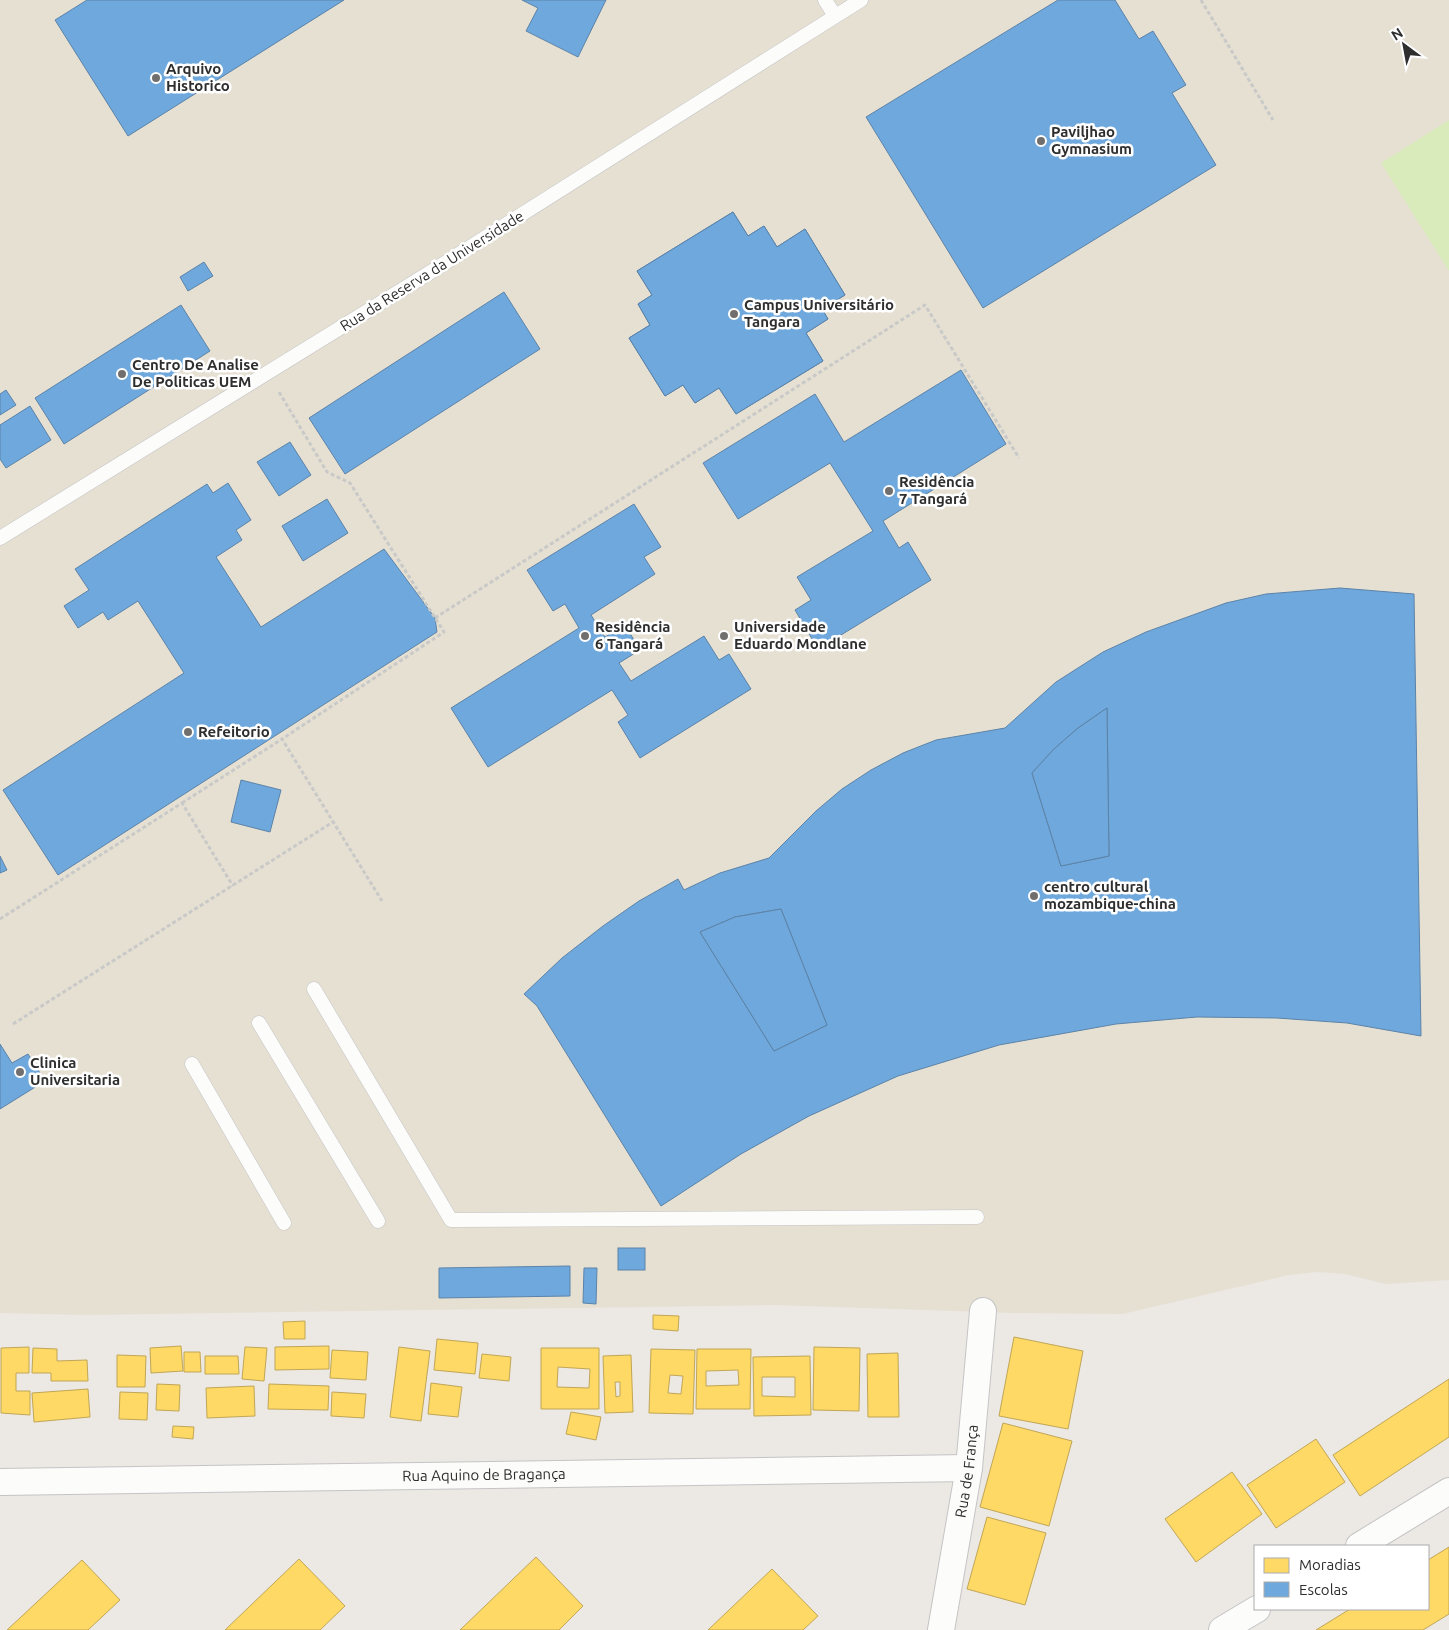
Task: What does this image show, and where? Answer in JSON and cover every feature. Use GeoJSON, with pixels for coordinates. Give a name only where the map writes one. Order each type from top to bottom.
{"type":"FeatureCollection","features":[{"type":"Feature","properties":{"kind":"street","name":"Rua de França"},"geometry":{"type":"LineString","coordinates":[[941,1630],[969,1468],[983,1311]]}},
{"type":"Feature","properties":{"kind":"street","name":"Rua Aquino de Bragança"},"geometry":{"type":"LineString","coordinates":[[0,1482],[969,1468]]}},
{"type":"Feature","properties":{"kind":"street"},"geometry":{"type":"LineString","coordinates":[[1361,1545],[1449,1491]]}},
{"type":"Feature","properties":{"kind":"street"},"geometry":{"type":"LineString","coordinates":[[1222,1630],[1254,1610]]}},
{"type":"Feature","properties":{"kind":"lane"},"geometry":{"type":"LineString","coordinates":[[825,0],[835,16]]}},
{"type":"Feature","properties":{"kind":"lane","name":"Rua da Reserva da Universidade"},"geometry":{"type":"LineString","coordinates":[[0,538],[862,0]]}},
{"type":"Feature","properties":{"kind":"lane"},"geometry":{"type":"LineString","coordinates":[[314,989],[451,1220],[977,1217]]}},
{"type":"Feature","properties":{"kind":"lane"},"geometry":{"type":"LineString","coordinates":[[259,1023],[378,1221]]}},
{"type":"Feature","properties":{"kind":"lane"},"geometry":{"type":"LineString","coordinates":[[192,1064],[284,1223]]}},
{"type":"Feature","properties":{"kind":"path"},"geometry":{"type":"LineString","coordinates":[[1201,0],[1273,120]]}},
{"type":"Feature","properties":{"kind":"path"},"geometry":{"type":"LineString","coordinates":[[435,618],[925,305],[1019,458]]}},
{"type":"Feature","properties":{"kind":"path"},"geometry":{"type":"LineString","coordinates":[[0,919],[282,739],[444,632],[350,483],[327,472],[267,373]]}},
{"type":"Feature","properties":{"kind":"path"},"geometry":{"type":"LineString","coordinates":[[282,739],[382,902]]}},
{"type":"Feature","properties":{"kind":"path"},"geometry":{"type":"LineString","coordinates":[[182,803],[233,886]]}},
{"type":"Feature","properties":{"kind":"path"},"geometry":{"type":"LineString","coordinates":[[14,1024],[333,822]]}},
{"type":"Feature","properties":{"kind":"shaded area","name":"Universidade Eduardo Mondlane"},"geometry":{"type":"Polygon","coordinates":[[[0,0],[1449,0],[1449,1280],[1386,1284],[1345,1274],[1317,1272],[1289,1275],[1123,1314],[1013,1313],[775,1305],[86,1315],[0,1313],[0,0]]]}},
{"type":"Feature","properties":{"kind":"green space"},"geometry":{"type":"Polygon","coordinates":[[[1449,120],[1449,271],[1381,163],[1449,120]]]}},
{"type":"Feature","properties":{"kind":"building: Moradias"},"geometry":{"type":"Polygon","coordinates":[[[653,1315],[679,1316],[678,1331],[653,1329],[653,1315]]]}},
{"type":"Feature","properties":{"kind":"building: Moradias"},"geometry":{"type":"Polygon","coordinates":[[[305,1321],[305,1339],[284,1339],[283,1322],[305,1321]]]}},
{"type":"Feature","properties":{"kind":"building: Moradias"},"geometry":{"type":"Polygon","coordinates":[[[1014,1337],[1083,1351],[1068,1429],[999,1416],[1014,1337]]]}},
{"type":"Feature","properties":{"kind":"building: Moradias"},"geometry":{"type":"Polygon","coordinates":[[[437,1339],[478,1343],[475,1374],[434,1370],[437,1339]]]}},
{"type":"Feature","properties":{"kind":"building: Moradias"},"geometry":{"type":"Polygon","coordinates":[[[181,1346],[183,1371],[151,1373],[150,1348],[181,1346]]]}},
{"type":"Feature","properties":{"kind":"building: Moradias"},"geometry":{"type":"Polygon","coordinates":[[[329,1346],[329,1369],[275,1370],[275,1347],[329,1346]]]}},
{"type":"Feature","properties":{"kind":"building: Moradias"},"geometry":{"type":"Polygon","coordinates":[[[29,1347],[29,1373],[16,1373],[16,1391],[30,1391],[30,1415],[1,1413],[1,1348],[29,1347]]]}},
{"type":"Feature","properties":{"kind":"building: Moradias"},"geometry":{"type":"Polygon","coordinates":[[[245,1347],[267,1348],[264,1381],[242,1379],[245,1347]]]}},
{"type":"Feature","properties":{"kind":"building: Moradias"},"geometry":{"type":"Polygon","coordinates":[[[399,1347],[430,1351],[421,1421],[390,1417],[399,1347]]]}},
{"type":"Feature","properties":{"kind":"building: Moradias"},"geometry":{"type":"Polygon","coordinates":[[[814,1347],[860,1348],[859,1411],[813,1410],[814,1347]]]}},
{"type":"Feature","properties":{"kind":"building: Moradias"},"geometry":{"type":"Polygon","coordinates":[[[33,1348],[57,1349],[57,1361],[87,1360],[88,1381],[51,1381],[51,1373],[32,1373],[33,1348]]]}},
{"type":"Feature","properties":{"kind":"building: Moradias"},"geometry":{"type":"Polygon","coordinates":[[[541,1348],[599,1348],[599,1409],[541,1409],[541,1348]],[[558,1367],[557,1387],[589,1388],[590,1369],[558,1367]]]}},
{"type":"Feature","properties":{"kind":"building: Moradias"},"geometry":{"type":"Polygon","coordinates":[[[651,1349],[695,1350],[693,1414],[649,1413],[651,1349]],[[670,1375],[668,1393],[681,1394],[683,1376],[670,1375]]]}},
{"type":"Feature","properties":{"kind":"building: Moradias"},"geometry":{"type":"Polygon","coordinates":[[[697,1349],[751,1349],[750,1409],[696,1409],[697,1349]],[[738,1370],[706,1371],[706,1386],[739,1385],[738,1370]]]}},
{"type":"Feature","properties":{"kind":"building: Moradias"},"geometry":{"type":"Polygon","coordinates":[[[332,1350],[368,1352],[366,1380],[330,1378],[332,1350]]]}},
{"type":"Feature","properties":{"kind":"building: Moradias"},"geometry":{"type":"Polygon","coordinates":[[[184,1352],[200,1352],[201,1372],[184,1372],[184,1352]]]}},
{"type":"Feature","properties":{"kind":"building: Moradias"},"geometry":{"type":"Polygon","coordinates":[[[898,1353],[899,1417],[868,1417],[867,1354],[898,1353]]]}},
{"type":"Feature","properties":{"kind":"building: Moradias"},"geometry":{"type":"Polygon","coordinates":[[[482,1354],[511,1357],[509,1381],[479,1378],[482,1354]]]}},
{"type":"Feature","properties":{"kind":"building: Moradias"},"geometry":{"type":"Polygon","coordinates":[[[117,1355],[146,1356],[145,1387],[117,1387],[117,1355]]]}},
{"type":"Feature","properties":{"kind":"building: Moradias"},"geometry":{"type":"Polygon","coordinates":[[[631,1355],[633,1412],[605,1413],[603,1356],[631,1355]],[[615,1382],[616,1397],[620,1396],[620,1382],[615,1382]]]}},
{"type":"Feature","properties":{"kind":"building: Moradias"},"geometry":{"type":"Polygon","coordinates":[[[205,1356],[238,1356],[239,1374],[205,1374],[205,1356]]]}},
{"type":"Feature","properties":{"kind":"building: Moradias"},"geometry":{"type":"Polygon","coordinates":[[[810,1356],[811,1415],[754,1416],[753,1357],[810,1356]],[[762,1377],[762,1396],[795,1397],[795,1377],[762,1377]]]}},
{"type":"Feature","properties":{"kind":"building: Moradias"},"geometry":{"type":"Polygon","coordinates":[[[1449,1379],[1449,1437],[1360,1496],[1333,1455],[1449,1379]]]}},
{"type":"Feature","properties":{"kind":"building: Moradias"},"geometry":{"type":"Polygon","coordinates":[[[431,1383],[462,1387],[458,1417],[428,1414],[431,1383]]]}},
{"type":"Feature","properties":{"kind":"building: Moradias"},"geometry":{"type":"Polygon","coordinates":[[[157,1384],[180,1385],[179,1411],[156,1410],[157,1384]]]}},
{"type":"Feature","properties":{"kind":"building: Moradias"},"geometry":{"type":"Polygon","coordinates":[[[269,1384],[329,1386],[328,1410],[268,1409],[269,1384]]]}},
{"type":"Feature","properties":{"kind":"building: Moradias"},"geometry":{"type":"Polygon","coordinates":[[[254,1386],[255,1416],[207,1418],[206,1388],[254,1386]]]}},
{"type":"Feature","properties":{"kind":"building: Moradias"},"geometry":{"type":"Polygon","coordinates":[[[88,1389],[90,1417],[34,1422],[32,1393],[88,1389]]]}},
{"type":"Feature","properties":{"kind":"building: Moradias"},"geometry":{"type":"Polygon","coordinates":[[[120,1392],[148,1393],[147,1420],[119,1419],[120,1392]]]}},
{"type":"Feature","properties":{"kind":"building: Moradias"},"geometry":{"type":"Polygon","coordinates":[[[332,1392],[366,1394],[364,1418],[331,1416],[332,1392]]]}},
{"type":"Feature","properties":{"kind":"building: Moradias"},"geometry":{"type":"Polygon","coordinates":[[[571,1412],[601,1417],[596,1440],[566,1434],[571,1412]]]}},
{"type":"Feature","properties":{"kind":"building: Moradias"},"geometry":{"type":"Polygon","coordinates":[[[1003,1423],[1072,1441],[1049,1526],[980,1507],[1003,1423]]]}},
{"type":"Feature","properties":{"kind":"building: Moradias"},"geometry":{"type":"Polygon","coordinates":[[[173,1426],[194,1427],[193,1439],[172,1437],[173,1426]]]}},
{"type":"Feature","properties":{"kind":"building: Moradias"},"geometry":{"type":"Polygon","coordinates":[[[1316,1439],[1345,1482],[1276,1528],[1247,1485],[1316,1439]]]}},
{"type":"Feature","properties":{"kind":"building: Moradias"},"geometry":{"type":"Polygon","coordinates":[[[1232,1472],[1262,1514],[1196,1562],[1165,1519],[1232,1472]]]}},
{"type":"Feature","properties":{"kind":"building: Moradias"},"geometry":{"type":"Polygon","coordinates":[[[987,1517],[1046,1533],[1025,1605],[967,1589],[987,1517]]]}},
{"type":"Feature","properties":{"kind":"building: Moradias"},"geometry":{"type":"Polygon","coordinates":[[[1449,1547],[1449,1614],[1423,1630],[1316,1630],[1348,1610],[1429,1610],[1429,1559],[1449,1547]]]}},
{"type":"Feature","properties":{"kind":"building: Moradias"},"geometry":{"type":"Polygon","coordinates":[[[536,1557],[583,1606],[559,1630],[460,1630],[536,1557]]]}},
{"type":"Feature","properties":{"kind":"building: Moradias"},"geometry":{"type":"Polygon","coordinates":[[[299,1559],[345,1606],[320,1630],[225,1630],[299,1559]]]}},
{"type":"Feature","properties":{"kind":"building: Moradias"},"geometry":{"type":"Polygon","coordinates":[[[82,1560],[120,1600],[88,1630],[7,1630],[82,1560]]]}},
{"type":"Feature","properties":{"kind":"building: Moradias"},"geometry":{"type":"Polygon","coordinates":[[[772,1569],[818,1616],[803,1630],[708,1630],[772,1569]]]}},
{"type":"Feature","properties":{"kind":"building: Escolas","name":"Arquivo Historico"},"geometry":{"type":"Polygon","coordinates":[[[87,0],[344,0],[128,136],[55,20],[87,0]]]}},
{"type":"Feature","properties":{"kind":"building: Escolas"},"geometry":{"type":"Polygon","coordinates":[[[522,0],[606,0],[578,57],[526,31],[538,8],[522,0]]]}},
{"type":"Feature","properties":{"kind":"building: Escolas","name":"Paviljhao Gymnasium"},"geometry":{"type":"Polygon","coordinates":[[[1058,0],[1115,0],[1139,39],[1153,31],[1186,85],[1172,93],[1216,165],[983,308],[866,117],[1058,0]]]}},
{"type":"Feature","properties":{"kind":"building: Escolas","name":"Campus Universitário Tangara"},"geometry":{"type":"Polygon","coordinates":[[[733,212],[748,236],[764,226],[777,247],[805,229],[845,295],[822,309],[828,319],[806,333],[823,361],[736,414],[719,388],[695,403],[683,385],[665,396],[629,338],[650,325],[638,304],[652,295],[637,271],[733,212]],[[757,255],[676,307],[713,364],[794,312],[757,255]]]}},
{"type":"Feature","properties":{"kind":"building: Escolas","name":"Campus Universitário Tangara"},"geometry":{"type":"Polygon","coordinates":[[[733,212],[748,236],[764,226],[777,247],[805,229],[845,295],[822,309],[828,319],[806,333],[823,361],[736,414],[719,388],[695,403],[683,385],[665,396],[629,338],[650,325],[638,304],[652,295],[637,271],[733,212]]]}},
{"type":"Feature","properties":{"kind":"building: Escolas"},"geometry":{"type":"Polygon","coordinates":[[[204,262],[213,276],[188,291],[180,277],[204,262]]]}},
{"type":"Feature","properties":{"kind":"building: Escolas"},"geometry":{"type":"Polygon","coordinates":[[[504,292],[540,349],[345,474],[309,418],[504,292]]]}},
{"type":"Feature","properties":{"kind":"building: Escolas","name":"Centro De Analise De Politicas UEM"},"geometry":{"type":"Polygon","coordinates":[[[181,305],[210,351],[64,444],[35,398],[181,305]]]}},
{"type":"Feature","properties":{"kind":"building: Escolas","name":"Residência 7 Tangará"},"geometry":{"type":"Polygon","coordinates":[[[961,370],[1006,444],[883,521],[899,548],[908,542],[931,580],[818,649],[795,610],[811,600],[797,577],[873,531],[830,463],[738,519],[703,463],[815,394],[844,442],[961,370]]]}},
{"type":"Feature","properties":{"kind":"building: Escolas"},"geometry":{"type":"Polygon","coordinates":[[[6,390],[16,405],[0,415],[0,394],[6,390]]]}},
{"type":"Feature","properties":{"kind":"building: Escolas"},"geometry":{"type":"Polygon","coordinates":[[[30,406],[51,440],[6,468],[0,459],[0,425],[30,406]]]}},
{"type":"Feature","properties":{"kind":"building: Escolas"},"geometry":{"type":"Polygon","coordinates":[[[290,442],[311,475],[279,496],[257,462],[290,442]]]}},
{"type":"Feature","properties":{"kind":"building: Escolas","name":"Refeitorio"},"geometry":{"type":"Polygon","coordinates":[[[228,483],[251,520],[236,530],[242,540],[216,557],[261,627],[384,549],[435,618],[437,632],[58,875],[3,790],[184,673],[138,601],[108,620],[103,612],[78,628],[64,606],[89,590],[75,569],[207,484],[213,493],[228,483]]]}},
{"type":"Feature","properties":{"kind":"building: Escolas"},"geometry":{"type":"Polygon","coordinates":[[[327,499],[348,533],[303,561],[282,526],[327,499]]]}},
{"type":"Feature","properties":{"kind":"building: Escolas","name":"Residência 6 Tangará"},"geometry":{"type":"Polygon","coordinates":[[[634,504],[661,547],[644,557],[655,574],[591,615],[605,637],[625,625],[640,650],[619,663],[631,681],[704,636],[719,660],[729,654],[751,689],[640,758],[618,722],[628,715],[612,690],[488,767],[451,708],[579,628],[565,604],[553,611],[527,570],[634,504]]]}},
{"type":"Feature","properties":{"kind":"building: Escolas","name":"centro cultural mozambique-china"},"geometry":{"type":"Polygon","coordinates":[[[1340,588],[1414,594],[1421,1036],[1347,1023],[1277,1018],[1197,1017],[1116,1024],[999,1045],[898,1076],[809,1116],[741,1154],[661,1206],[537,1006],[524,994],[562,958],[603,926],[639,901],[678,879],[684,890],[720,873],[769,858],[816,811],[842,789],[871,770],[903,753],[936,740],[1005,728],[1056,682],[1103,652],[1146,632],[1226,603],[1266,594],[1340,588]],[[1107,708],[1078,728],[1054,749],[1032,773],[1061,866],[1109,856],[1107,708]],[[781,909],[735,917],[700,932],[774,1051],[827,1025],[781,909]]]}},
{"type":"Feature","properties":{"kind":"building: Escolas","name":"centro cultural mozambique-china"},"geometry":{"type":"Polygon","coordinates":[[[1107,708],[1109,856],[1061,866],[1032,773],[1054,749],[1078,728],[1107,708]]]}},
{"type":"Feature","properties":{"kind":"building: Escolas","name":"Refeitorio"},"geometry":{"type":"Polygon","coordinates":[[[241,780],[281,790],[270,832],[231,822],[241,780]]]}},
{"type":"Feature","properties":{"kind":"building: Escolas"},"geometry":{"type":"Polygon","coordinates":[[[0,856],[7,870],[0,873],[0,856]]]}},
{"type":"Feature","properties":{"kind":"building: Escolas"},"geometry":{"type":"Polygon","coordinates":[[[781,909],[827,1025],[774,1051],[700,932],[735,917],[781,909]]]}},
{"type":"Feature","properties":{"kind":"building: Escolas","name":"Clinica Universitaria"},"geometry":{"type":"Polygon","coordinates":[[[0,1044],[12,1063],[28,1054],[45,1081],[0,1109],[0,1044]]]}},
{"type":"Feature","properties":{"kind":"building: Escolas"},"geometry":{"type":"Polygon","coordinates":[[[618,1248],[645,1248],[645,1270],[618,1270],[618,1248]]]}},
{"type":"Feature","properties":{"kind":"building: Escolas"},"geometry":{"type":"Polygon","coordinates":[[[570,1266],[570,1296],[439,1298],[439,1268],[570,1266]]]}},
{"type":"Feature","properties":{"kind":"building: Escolas"},"geometry":{"type":"Polygon","coordinates":[[[584,1268],[597,1268],[596,1304],[583,1303],[584,1268]]]}},
{"type":"Feature","properties":{"kind":"place","name":"Arquivo Historico"},"geometry":{"type":"Point","coordinates":[156,78]}},
{"type":"Feature","properties":{"kind":"place","name":"Paviljhao Gymnasium"},"geometry":{"type":"Point","coordinates":[1041,141]}},
{"type":"Feature","properties":{"kind":"place","name":"Campus Universitário Tangara"},"geometry":{"type":"Point","coordinates":[734,314]}},
{"type":"Feature","properties":{"kind":"place","name":"Centro De Analise De Politicas UEM"},"geometry":{"type":"Point","coordinates":[122,374]}},
{"type":"Feature","properties":{"kind":"place","name":"Residência 7 Tangará"},"geometry":{"type":"Point","coordinates":[889,491]}},
{"type":"Feature","properties":{"kind":"place","name":"Residência 6 Tangará"},"geometry":{"type":"Point","coordinates":[585,636]}},
{"type":"Feature","properties":{"kind":"place","name":"Universidade Eduardo Mondlane"},"geometry":{"type":"Point","coordinates":[724,636]}},
{"type":"Feature","properties":{"kind":"place","name":"Refeitorio"},"geometry":{"type":"Point","coordinates":[188,732]}},
{"type":"Feature","properties":{"kind":"place","name":"centro cultural mozambique-china"},"geometry":{"type":"Point","coordinates":[1034,896]}},
{"type":"Feature","properties":{"kind":"place","name":"Clinica Universitaria"},"geometry":{"type":"Point","coordinates":[20,1072]}}]}
